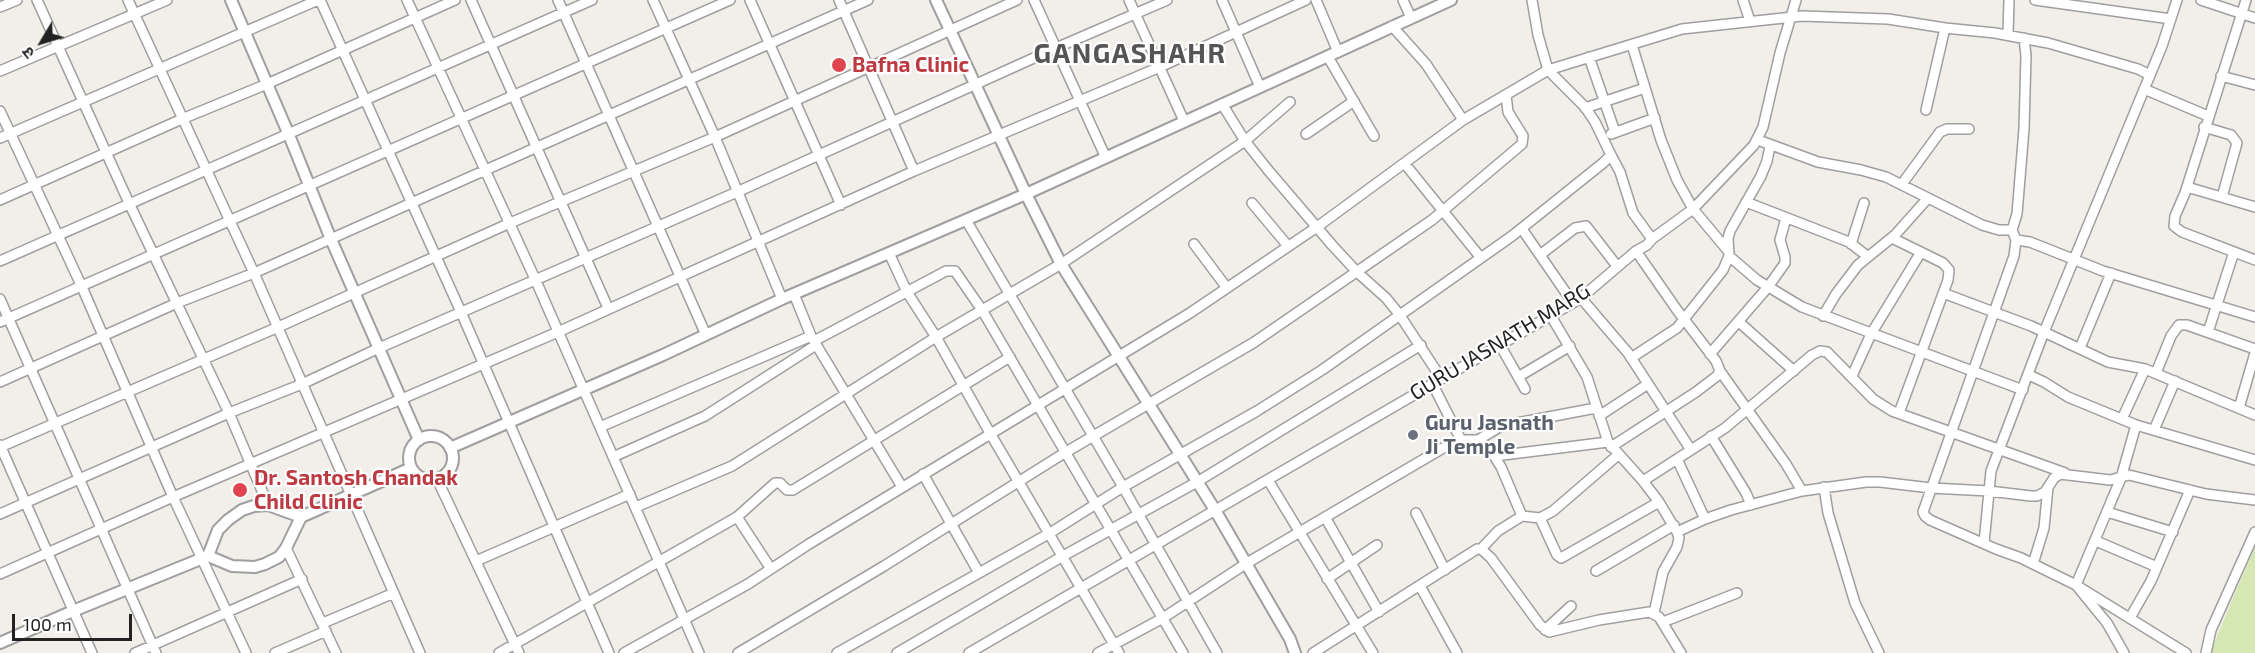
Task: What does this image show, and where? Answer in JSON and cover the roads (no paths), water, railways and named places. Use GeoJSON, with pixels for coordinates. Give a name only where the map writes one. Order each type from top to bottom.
{"type":"FeatureCollection","features":[{"type":"Feature","properties":{"kind":"street"},"geometry":{"type":"LineString","coordinates":[[0,7],[17,0]]}},
{"type":"Feature","properties":{"kind":"street"},"geometry":{"type":"LineString","coordinates":[[37,0],[129,203],[229,412],[268,505]]}},
{"type":"Feature","properties":{"kind":"street"},"geometry":{"type":"LineString","coordinates":[[128,0],[254,273],[276,328],[420,653]]}},
{"type":"Feature","properties":{"kind":"street"},"geometry":{"type":"LineString","coordinates":[[0,71],[167,0]]}},
{"type":"Feature","properties":{"kind":"street"},"geometry":{"type":"LineString","coordinates":[[231,0],[330,237],[419,440]]}},
{"type":"Feature","properties":{"kind":"street"},"geometry":{"type":"LineString","coordinates":[[0,138],[319,0],[461,312],[609,653]]}},
{"type":"Feature","properties":{"kind":"street"},"geometry":{"type":"LineString","coordinates":[[407,0],[536,281],[699,653]]}},
{"type":"Feature","properties":{"kind":"street"},"geometry":{"type":"LineString","coordinates":[[0,200],[455,0]]}},
{"type":"Feature","properties":{"kind":"street"},"geometry":{"type":"LineString","coordinates":[[471,0],[608,308]]}},
{"type":"Feature","properties":{"kind":"street"},"geometry":{"type":"LineString","coordinates":[[558,0],[706,335]]}},
{"type":"Feature","properties":{"kind":"street"},"geometry":{"type":"LineString","coordinates":[[0,261],[592,0]]}},
{"type":"Feature","properties":{"kind":"street"},"geometry":{"type":"LineString","coordinates":[[653,0],[715,137],[782,299]]}},
{"type":"Feature","properties":{"kind":"street"},"geometry":{"type":"LineString","coordinates":[[5,320],[730,0]]}},
{"type":"Feature","properties":{"kind":"street"},"geometry":{"type":"LineString","coordinates":[[750,0],[841,205]]}},
{"type":"Feature","properties":{"kind":"street"},"geometry":{"type":"LineString","coordinates":[[839,0],[914,171]]}},
{"type":"Feature","properties":{"kind":"street"},"geometry":{"type":"LineString","coordinates":[[0,382],[177,303],[254,273],[330,237],[868,0]]}},
{"type":"Feature","properties":{"kind":"street"},"geometry":{"type":"LineString","coordinates":[[936,0],[1061,264],[1247,563],[1290,639],[1295,653]]}},
{"type":"Feature","properties":{"kind":"street"},"geometry":{"type":"LineString","coordinates":[[92,653],[0,446],[276,328],[510,223],[715,137],[951,32],[1017,0]]}},
{"type":"Feature","properties":{"kind":"street"},"geometry":{"type":"LineString","coordinates":[[1034,0],[1106,158]]}},
{"type":"Feature","properties":{"kind":"street"},"geometry":{"type":"LineString","coordinates":[[1129,0],[1184,120]]}},
{"type":"Feature","properties":{"kind":"street"},"geometry":{"type":"LineString","coordinates":[[0,514],[229,412],[302,384],[379,348],[536,281],[1167,0]]}},
{"type":"Feature","properties":{"kind":"street"},"geometry":{"type":"LineString","coordinates":[[1222,0],[1260,87]]}},
{"type":"Feature","properties":{"kind":"street"},"geometry":{"type":"LineString","coordinates":[[0,574],[173,497],[558,332],[914,171],[1160,68],[1306,0]]}},
{"type":"Feature","properties":{"kind":"street"},"geometry":{"type":"LineString","coordinates":[[1316,0],[1333,55],[1354,101],[1374,136]]}},
{"type":"Feature","properties":{"kind":"street"},"geometry":{"type":"LineString","coordinates":[[1403,0],[1411,18]]}},
{"type":"Feature","properties":{"kind":"street"},"geometry":{"type":"LineString","coordinates":[[450,448],[782,299],[1026,194],[1451,0]]}},
{"type":"Feature","properties":{"kind":"street"},"geometry":{"type":"LineString","coordinates":[[1532,0],[1538,35],[1548,70],[1586,108],[1603,136],[1620,172],[1633,213],[1652,239]]}},
{"type":"Feature","properties":{"kind":"street"},"geometry":{"type":"LineString","coordinates":[[1743,0],[1750,21]]}},
{"type":"Feature","properties":{"kind":"street","name":"GURU JASNATH MARG"},"geometry":{"type":"LineString","coordinates":[[969,653],[1551,316],[1577,300],[1636,251],[1693,209],[1758,140],[1796,0]]}},
{"type":"Feature","properties":{"kind":"street"},"geometry":{"type":"LineString","coordinates":[[2008,35],[2009,0]]}},
{"type":"Feature","properties":{"kind":"street"},"geometry":{"type":"LineString","coordinates":[[2035,0],[2082,3],[2171,19]]}},
{"type":"Feature","properties":{"kind":"street"},"geometry":{"type":"LineString","coordinates":[[1984,543],[1991,471],[2001,451],[2044,332],[2150,75],[2177,0]]}},
{"type":"Feature","properties":{"kind":"street"},"geometry":{"type":"LineString","coordinates":[[2201,0],[2255,18]]}},
{"type":"Feature","properties":{"kind":"street"},"geometry":{"type":"LineString","coordinates":[[2246,0],[2204,127],[2187,187],[2175,216],[2174,226],[2176,229],[2255,260]]}},
{"type":"Feature","properties":{"kind":"street"},"geometry":{"type":"LineString","coordinates":[[624,653],[771,569],[1227,288],[1317,227],[1463,120],[1548,70],[1682,29],[1790,16],[1875,18],[2008,35],[2138,69],[2150,75]]}},
{"type":"Feature","properties":{"kind":"street"},"geometry":{"type":"LineString","coordinates":[[1392,26],[1426,64],[1463,120]]}},
{"type":"Feature","properties":{"kind":"street"},"geometry":{"type":"LineString","coordinates":[[1926,110],[1945,28]]}},
{"type":"Feature","properties":{"kind":"street"},"geometry":{"type":"LineString","coordinates":[[2024,38],[2026,56],[2024,129],[2017,214],[2012,230],[2016,240],[2014,256],[1923,508],[1925,516],[2076,585],[2186,653]]}},
{"type":"Feature","properties":{"kind":"street"},"geometry":{"type":"LineString","coordinates":[[1632,45],[1672,169],[1693,209],[1748,274],[1796,304],[1823,316],[2023,390]]}},
{"type":"Feature","properties":{"kind":"street"},"geometry":{"type":"LineString","coordinates":[[1589,57],[1615,132]]}},
{"type":"Feature","properties":{"kind":"street"},"geometry":{"type":"LineString","coordinates":[[2221,76],[2255,85]]}},
{"type":"Feature","properties":{"kind":"street"},"geometry":{"type":"LineString","coordinates":[[1586,108],[1645,88]]}},
{"type":"Feature","properties":{"kind":"street"},"geometry":{"type":"LineString","coordinates":[[2144,89],[2208,116]]}},
{"type":"Feature","properties":{"kind":"street"},"geometry":{"type":"LineString","coordinates":[[738,653],[1066,452],[1253,343],[1443,211],[1521,144],[1523,136],[1508,112],[1506,95]]}},
{"type":"Feature","properties":{"kind":"street"},"geometry":{"type":"LineString","coordinates":[[1306,134],[1354,101]]}},
{"type":"Feature","properties":{"kind":"street"},"geometry":{"type":"LineString","coordinates":[[636,507],[727,469],[936,337],[1061,264],[1245,141],[1290,102]]}},
{"type":"Feature","properties":{"kind":"street"},"geometry":{"type":"LineString","coordinates":[[1222,104],[1245,141],[1317,227],[1399,314],[1441,378]]}},
{"type":"Feature","properties":{"kind":"street"},"geometry":{"type":"LineString","coordinates":[[0,111],[104,337],[173,497],[205,557],[246,653]]}},
{"type":"Feature","properties":{"kind":"street"},"geometry":{"type":"LineString","coordinates":[[1603,136],[1655,118]]}},
{"type":"Feature","properties":{"kind":"street"},"geometry":{"type":"LineString","coordinates":[[2204,127],[2231,135],[2237,143],[2222,197]]}},
{"type":"Feature","properties":{"kind":"street"},"geometry":{"type":"LineString","coordinates":[[1902,184],[1940,132],[1947,129],[1969,129]]}},
{"type":"Feature","properties":{"kind":"street"},"geometry":{"type":"LineString","coordinates":[[1758,140],[1818,162],[1861,170],[1902,184],[1982,225],[1999,230],[2012,230]]}},
{"type":"Feature","properties":{"kind":"street"},"geometry":{"type":"LineString","coordinates":[[1631,358],[1667,336],[1684,319],[1723,270],[1729,254],[1728,238],[1761,176],[1770,146]]}},
{"type":"Feature","properties":{"kind":"street"},"geometry":{"type":"LineString","coordinates":[[837,653],[1050,533],[1096,503],[1322,370],[1522,229],[1611,155]]}},
{"type":"Feature","properties":{"kind":"street"},"geometry":{"type":"LineString","coordinates":[[1405,164],[1481,258]]}},
{"type":"Feature","properties":{"kind":"street"},"geometry":{"type":"LineString","coordinates":[[2187,187],[2255,207]]}},
{"type":"Feature","properties":{"kind":"street"},"geometry":{"type":"LineString","coordinates":[[1823,316],[1849,276],[1867,256],[1892,238],[1928,198]]}},
{"type":"Feature","properties":{"kind":"street"},"geometry":{"type":"LineString","coordinates":[[1746,202],[1851,244],[1867,256]]}},
{"type":"Feature","properties":{"kind":"street"},"geometry":{"type":"LineString","coordinates":[[1252,203],[1288,246]]}},
{"type":"Feature","properties":{"kind":"street"},"geometry":{"type":"LineString","coordinates":[[1851,244],[1864,203]]}},
{"type":"Feature","properties":{"kind":"street"},"geometry":{"type":"LineString","coordinates":[[1710,354],[1768,287],[1785,262],[1780,240],[1786,218]]}},
{"type":"Feature","properties":{"kind":"street"},"geometry":{"type":"LineString","coordinates":[[966,220],[1008,295],[1123,487],[1217,653]]}},
{"type":"Feature","properties":{"kind":"street"},"geometry":{"type":"LineString","coordinates":[[1540,255],[1575,228],[1586,226],[1617,266]]}},
{"type":"Feature","properties":{"kind":"street"},"geometry":{"type":"LineString","coordinates":[[1522,229],[1577,300],[1631,358],[1690,450]]}},
{"type":"Feature","properties":{"kind":"street"},"geometry":{"type":"LineString","coordinates":[[1892,238],[1947,266],[1949,276],[1899,413]]}},
{"type":"Feature","properties":{"kind":"street"},"geometry":{"type":"LineString","coordinates":[[2016,240],[2030,242],[2111,273],[2255,316]]}},
{"type":"Feature","properties":{"kind":"street"},"geometry":{"type":"LineString","coordinates":[[1194,244],[1227,288]]}},
{"type":"Feature","properties":{"kind":"street"},"geometry":{"type":"LineString","coordinates":[[1636,251],[1749,409],[1802,491]]}},
{"type":"Feature","properties":{"kind":"street"},"geometry":{"type":"LineString","coordinates":[[1852,376],[1871,334],[1921,252]]}},
{"type":"Feature","properties":{"kind":"street"},"geometry":{"type":"LineString","coordinates":[[2208,332],[2234,252]]}},
{"type":"Feature","properties":{"kind":"street"},"geometry":{"type":"LineString","coordinates":[[889,253],[907,292],[936,337],[1119,653]]}},
{"type":"Feature","properties":{"kind":"street"},"geometry":{"type":"LineString","coordinates":[[600,427],[813,341],[951,270],[958,273],[982,310],[1183,653]]}},
{"type":"Feature","properties":{"kind":"street"},"geometry":{"type":"LineString","coordinates":[[2080,348],[2111,273]]}},
{"type":"Feature","properties":{"kind":"street"},"geometry":{"type":"LineString","coordinates":[[1943,293],[2044,332],[2108,362],[2145,369],[2255,415]]}},
{"type":"Feature","properties":{"kind":"street"},"geometry":{"type":"LineString","coordinates":[[794,294],[813,341],[902,487]]}},
{"type":"Feature","properties":{"kind":"street"},"geometry":{"type":"LineString","coordinates":[[0,298],[5,320],[31,369],[155,649]]}},
{"type":"Feature","properties":{"kind":"street"},"geometry":{"type":"LineString","coordinates":[[1551,316],[1587,377],[1609,445],[1643,481],[1676,528],[1679,538],[1677,547],[1663,572],[1654,613]]}},
{"type":"Feature","properties":{"kind":"street"},"geometry":{"type":"LineString","coordinates":[[1739,322],[1794,371]]}},
{"type":"Feature","properties":{"kind":"street"},"geometry":{"type":"LineString","coordinates":[[2156,373],[2174,329],[2184,324],[2255,351],[2239,408]]}},
{"type":"Feature","properties":{"kind":"street"},"geometry":{"type":"LineString","coordinates":[[613,457],[705,416],[813,341]]}},
{"type":"Feature","properties":{"kind":"street"},"geometry":{"type":"LineString","coordinates":[[897,653],[1063,556],[1197,482],[1421,345]]}},
{"type":"Feature","properties":{"kind":"street"},"geometry":{"type":"LineString","coordinates":[[1500,345],[1525,389]]}},
{"type":"Feature","properties":{"kind":"street"},"geometry":{"type":"LineString","coordinates":[[1518,377],[1570,346]]}},
{"type":"Feature","properties":{"kind":"street"},"geometry":{"type":"LineString","coordinates":[[1643,481],[1749,409],[1812,355],[1820,351],[1827,352],[1874,399],[1899,413],[2065,473],[2110,480],[2129,475],[2139,476],[2190,490],[2255,500]]}},
{"type":"Feature","properties":{"kind":"street"},"geometry":{"type":"LineString","coordinates":[[499,653],[517,649],[586,603],[659,564],[737,517],[775,483],[780,483],[787,490],[793,490],[1010,357]]}},
{"type":"Feature","properties":{"kind":"street"},"geometry":{"type":"LineString","coordinates":[[2122,419],[2145,369]]}},
{"type":"Feature","properties":{"kind":"street"},"geometry":{"type":"LineString","coordinates":[[1495,456],[1609,445],[1705,386],[1720,371]]}},
{"type":"Feature","properties":{"kind":"street"},"geometry":{"type":"LineString","coordinates":[[2029,375],[2068,397],[2136,425],[2255,460]]}},
{"type":"Feature","properties":{"kind":"street"},"geometry":{"type":"LineString","coordinates":[[2154,430],[2175,381]]}},
{"type":"Feature","properties":{"kind":"street"},"geometry":{"type":"LineString","coordinates":[[1432,383],[1461,440]]}},
{"type":"Feature","properties":{"kind":"street"},"geometry":{"type":"LineString","coordinates":[[1478,440],[1500,426],[1598,412],[1648,384]]}},
{"type":"Feature","properties":{"kind":"street"},"geometry":{"type":"LineString","coordinates":[[2076,585],[2121,478],[2136,425]]}},
{"type":"Feature","properties":{"kind":"street"},"geometry":{"type":"LineString","coordinates":[[432,436],[445,442],[450,448],[452,460],[448,472],[437,479],[422,478],[411,468],[409,456],[414,444],[419,440],[432,436]]}},
{"type":"Feature","properties":{"kind":"street"},"geometry":{"type":"LineString","coordinates":[[1711,436],[1751,505]]}},
{"type":"Feature","properties":{"kind":"street"},"geometry":{"type":"LineString","coordinates":[[1098,653],[1163,618],[1247,563],[1443,448],[1461,440],[1484,442],[1495,456],[1522,516]]}},
{"type":"Feature","properties":{"kind":"street"},"geometry":{"type":"LineString","coordinates":[[1313,653],[1472,551],[1481,549],[1498,531],[1522,516],[1539,518],[1553,512],[1618,455]]}},
{"type":"Feature","properties":{"kind":"street"},"geometry":{"type":"LineString","coordinates":[[1677,459],[1706,519]]}},
{"type":"Feature","properties":{"kind":"street"},"geometry":{"type":"LineString","coordinates":[[0,643],[73,610],[205,557],[232,566],[255,567],[279,557],[301,517],[411,468]]}},
{"type":"Feature","properties":{"kind":"street"},"geometry":{"type":"LineString","coordinates":[[1596,571],[1676,528],[1802,491],[1880,482],[2037,496],[2045,492],[2056,476],[2065,473]]}},
{"type":"Feature","properties":{"kind":"street"},"geometry":{"type":"LineString","coordinates":[[923,474],[978,573]]}},
{"type":"Feature","properties":{"kind":"street"},"geometry":{"type":"LineString","coordinates":[[437,479],[517,649]]}},
{"type":"Feature","properties":{"kind":"street"},"geometry":{"type":"LineString","coordinates":[[1268,480],[1373,653]]}},
{"type":"Feature","properties":{"kind":"street"},"geometry":{"type":"LineString","coordinates":[[1824,487],[1828,513],[1855,603],[1879,653]]}},
{"type":"Feature","properties":{"kind":"street"},"geometry":{"type":"LineString","coordinates":[[2033,564],[2044,528],[2048,487]]}},
{"type":"Feature","properties":{"kind":"street"},"geometry":{"type":"LineString","coordinates":[[2130,618],[2157,567],[2190,490]]}},
{"type":"Feature","properties":{"kind":"street"},"geometry":{"type":"LineString","coordinates":[[476,561],[630,494]]}},
{"type":"Feature","properties":{"kind":"street"},"geometry":{"type":"LineString","coordinates":[[1539,518],[1557,555],[1561,558],[1659,502]]}},
{"type":"Feature","properties":{"kind":"street"},"geometry":{"type":"LineString","coordinates":[[205,557],[218,530],[242,510],[268,505],[301,517]]}},
{"type":"Feature","properties":{"kind":"street"},"geometry":{"type":"LineString","coordinates":[[2107,512],[2173,532]]}},
{"type":"Feature","properties":{"kind":"street"},"geometry":{"type":"LineString","coordinates":[[1416,513],[1445,570]]}},
{"type":"Feature","properties":{"kind":"street"},"geometry":{"type":"LineString","coordinates":[[737,517],[771,569]]}},
{"type":"Feature","properties":{"kind":"street"},"geometry":{"type":"LineString","coordinates":[[1325,517],[1379,612]]}},
{"type":"Feature","properties":{"kind":"street"},"geometry":{"type":"LineString","coordinates":[[2206,653],[2211,630],[2255,532]]}},
{"type":"Feature","properties":{"kind":"street"},"geometry":{"type":"LineString","coordinates":[[2096,542],[2157,567]]}},
{"type":"Feature","properties":{"kind":"street"},"geometry":{"type":"LineString","coordinates":[[1327,579],[1377,545]]}},
{"type":"Feature","properties":{"kind":"street"},"geometry":{"type":"LineString","coordinates":[[286,548],[336,653]]}},
{"type":"Feature","properties":{"kind":"street"},"geometry":{"type":"LineString","coordinates":[[1481,549],[1491,558],[1545,630],[1554,632],[1613,617],[1654,613]]}},
{"type":"Feature","properties":{"kind":"street"},"geometry":{"type":"LineString","coordinates":[[135,653],[155,649],[302,579]]}},
{"type":"Feature","properties":{"kind":"street"},"geometry":{"type":"LineString","coordinates":[[2076,585],[2107,623],[2124,653]]}},
{"type":"Feature","properties":{"kind":"street"},"geometry":{"type":"LineString","coordinates":[[1420,586],[1457,653]]}},
{"type":"Feature","properties":{"kind":"street"},"geometry":{"type":"LineString","coordinates":[[275,653],[394,593]]}},
{"type":"Feature","properties":{"kind":"street"},"geometry":{"type":"LineString","coordinates":[[1663,622],[1737,593]]}},
{"type":"Feature","properties":{"kind":"street"},"geometry":{"type":"LineString","coordinates":[[1545,630],[1571,606]]}},
{"type":"Feature","properties":{"kind":"street"},"geometry":{"type":"LineString","coordinates":[[1654,613],[1663,622],[1681,653]]}},
{"type":"Feature","properties":{"kind":"place","name":"Bafna Clinic"},"geometry":{"type":"Point","coordinates":[839,65]}},
{"type":"Feature","properties":{"kind":"place","name":"Guru Jasnath Ji Temple"},"geometry":{"type":"Point","coordinates":[1413,435]}},
{"type":"Feature","properties":{"kind":"place","name":"Dr. Santosh Chandak Child Clinic"},"geometry":{"type":"Point","coordinates":[240,490]}},
{"type":"Feature","properties":{"kind":"district","name":"GANGASHAHR"},"geometry":{"type":"Point","coordinates":[1130,54]}}]}
